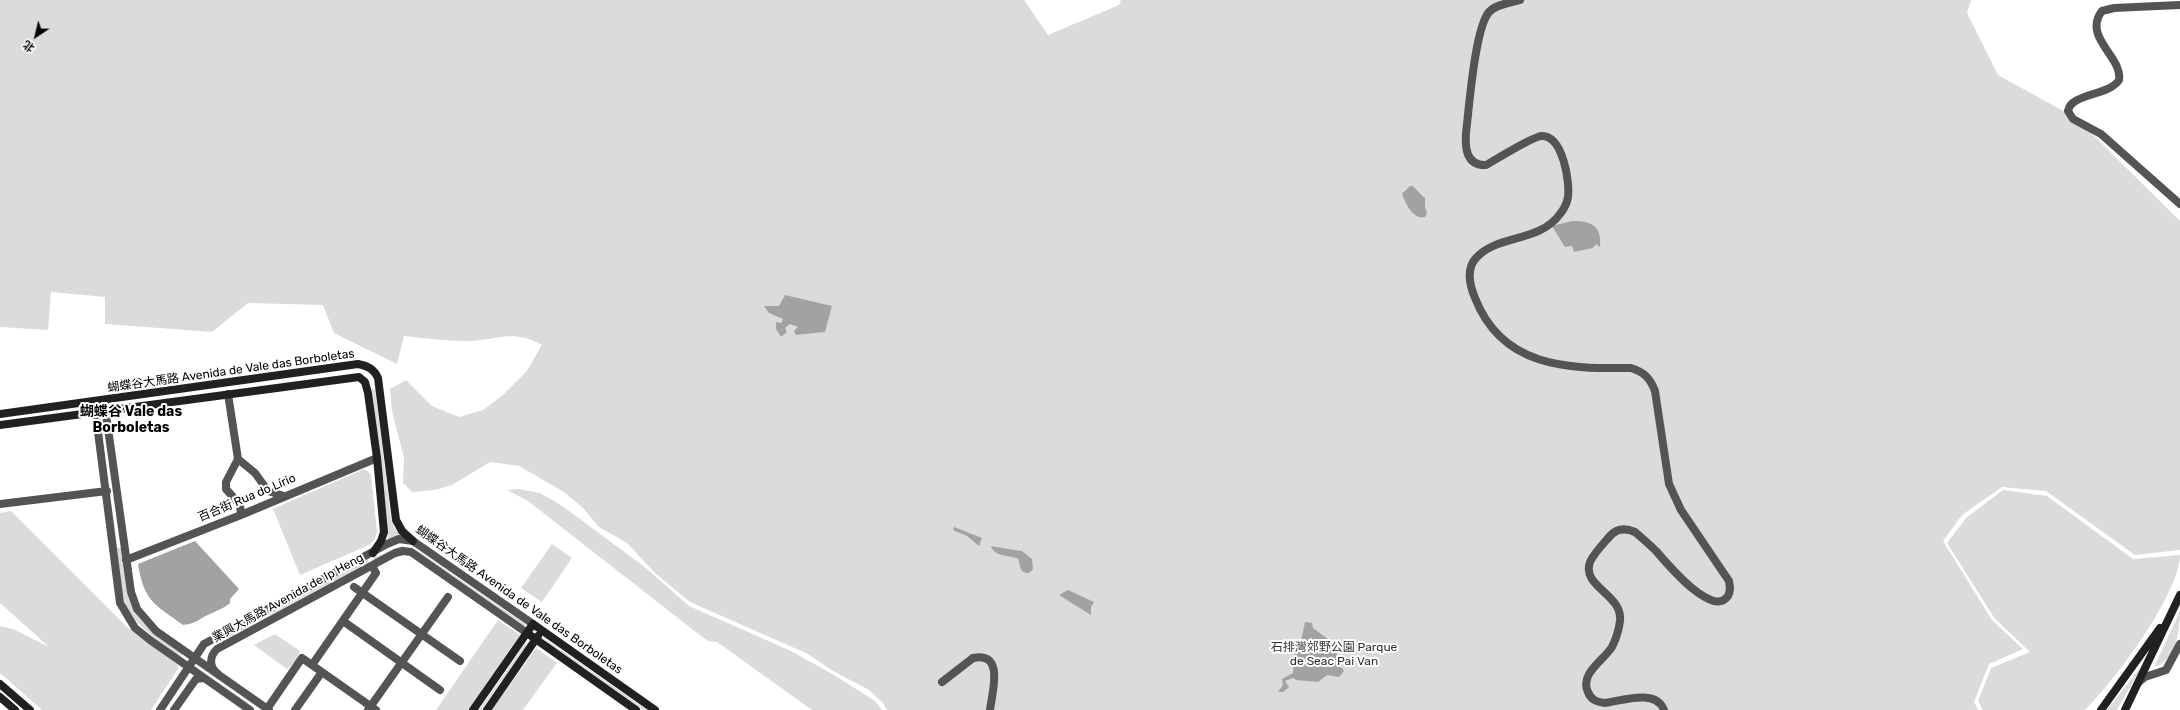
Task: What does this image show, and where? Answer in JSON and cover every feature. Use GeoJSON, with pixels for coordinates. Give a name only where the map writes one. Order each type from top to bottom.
{"type":"FeatureCollection","features":[{"type":"Feature","properties":{"kind":"street"},"geometry":{"type":"LineString","coordinates":[[1520,0],[1499,5],[1489,12],[1480,28],[1466,133],[1466,150],[1472,160],[1481,165],[1486,165],[1540,136],[1550,138],[1558,146],[1568,175],[1568,199],[1561,212],[1548,226],[1481,253],[1472,264],[1470,282],[1480,312],[1491,328],[1507,344],[1524,354],[1561,366],[1631,368],[1646,375],[1652,381],[1655,391],[1669,484],[1681,510],[1729,581],[1730,591],[1721,601],[1712,601],[1690,587],[1635,532],[1623,529],[1617,530],[1593,557],[1589,568],[1592,579],[1616,604],[1620,611],[1619,629],[1612,647],[1591,672],[1586,683],[1589,695],[1599,702],[1605,703],[1649,698],[1660,703],[1664,710]]}},
{"type":"Feature","properties":{"kind":"street"},"geometry":{"type":"LineString","coordinates":[[2180,5],[2114,8],[2102,11],[2096,21],[2097,32],[2118,72],[2119,80],[2112,87],[2072,103],[2068,111],[2070,116],[2078,122],[2101,134],[2180,204]]}},
{"type":"Feature","properties":{"kind":"street","name":"蝴蝶谷大馬路 Avenida de Vale das Borboletas"},"geometry":{"type":"LineString","coordinates":[[0,414],[358,364],[365,365],[372,369],[378,378],[396,520],[402,531],[413,541],[655,710]]}},
{"type":"Feature","properties":{"kind":"street","name":"蝴蝶谷大馬路 Avenida de Vale das Borboletas"},"geometry":{"type":"LineString","coordinates":[[0,425],[355,377],[362,378],[368,392],[377,458],[384,532],[373,553]]}},
{"type":"Feature","properties":{"kind":"street"},"geometry":{"type":"LineString","coordinates":[[228,394],[238,459],[226,482],[226,486],[229,494],[240,506],[241,515]]}},
{"type":"Feature","properties":{"kind":"street"},"geometry":{"type":"LineString","coordinates":[[104,400],[126,560],[131,592],[136,609],[156,631],[268,709],[302,658],[372,709],[448,597]]}},
{"type":"Feature","properties":{"kind":"street"},"geometry":{"type":"LineString","coordinates":[[94,401],[107,491],[120,603],[135,628],[250,710]]}},
{"type":"Feature","properties":{"kind":"street","name":"百合街 Rua do Lírio"},"geometry":{"type":"LineString","coordinates":[[126,560],[241,515],[377,458]]}},
{"type":"Feature","properties":{"kind":"street"},"geometry":{"type":"LineString","coordinates":[[238,459],[255,473],[268,491],[284,496]]}},
{"type":"Feature","properties":{"kind":"street"},"geometry":{"type":"LineString","coordinates":[[0,504],[107,491]]}},
{"type":"Feature","properties":{"kind":"street","name":"業興大馬路 Avenida de Ip Heng"},"geometry":{"type":"LineString","coordinates":[[204,644],[396,540],[413,541]]}},
{"type":"Feature","properties":{"kind":"street","name":"蝴蝶谷大馬路 Avenida de Vale das Borboletas"},"geometry":{"type":"LineString","coordinates":[[395,553],[402,551],[411,552],[636,710]]}},
{"type":"Feature","properties":{"kind":"street","name":"業興大馬路 Avenida de Ip Heng"},"geometry":{"type":"LineString","coordinates":[[218,674],[214,671],[211,662],[217,649],[395,553]]}},
{"type":"Feature","properties":{"kind":"street"},"geometry":{"type":"LineString","coordinates":[[312,665],[376,573],[372,566]]}},
{"type":"Feature","properties":{"kind":"street"},"geometry":{"type":"LineString","coordinates":[[354,587],[460,661]]}},
{"type":"Feature","properties":{"kind":"street"},"geometry":{"type":"LineString","coordinates":[[2125,710],[2180,595]]}},
{"type":"Feature","properties":{"kind":"street"},"geometry":{"type":"LineString","coordinates":[[2101,710],[2174,608]]}},
{"type":"Feature","properties":{"kind":"street"},"geometry":{"type":"LineString","coordinates":[[343,621],[440,690]]}},
{"type":"Feature","properties":{"kind":"street"},"geometry":{"type":"LineString","coordinates":[[473,710],[533,624]]}},
{"type":"Feature","properties":{"kind":"street"},"geometry":{"type":"LineString","coordinates":[[487,710],[542,631]]}},
{"type":"Feature","properties":{"kind":"street"},"geometry":{"type":"LineString","coordinates":[[178,646],[190,647],[204,644]]}},
{"type":"Feature","properties":{"kind":"street"},"geometry":{"type":"LineString","coordinates":[[160,710],[190,668],[204,644]]}},
{"type":"Feature","properties":{"kind":"street"},"geometry":{"type":"LineString","coordinates":[[2139,682],[2145,677],[2156,674],[2169,667],[2180,644]]}},
{"type":"Feature","properties":{"kind":"street"},"geometry":{"type":"LineString","coordinates":[[942,682],[973,658],[984,658],[988,660],[992,663],[995,673],[990,710]]}},
{"type":"Feature","properties":{"kind":"street"},"geometry":{"type":"LineString","coordinates":[[2149,660],[2150,670],[2156,674]]}},
{"type":"Feature","properties":{"kind":"street"},"geometry":{"type":"LineString","coordinates":[[295,710],[322,672]]}},
{"type":"Feature","properties":{"kind":"street"},"geometry":{"type":"LineString","coordinates":[[174,710],[196,679],[204,678]]}},
{"type":"Feature","properties":{"kind":"street"},"geometry":{"type":"LineString","coordinates":[[0,684],[30,710]]}},
{"type":"Feature","properties":{"kind":"street"},"geometry":{"type":"LineString","coordinates":[[0,697],[15,710]]}},
{"type":"Feature","properties":{"kind":"green space","name":"石排灣郊野公園 Parque de Seac Pai Van"},"geometry":{"type":"Polygon","coordinates":[[[0,0],[1024,0],[1048,35],[1119,5],[1121,0],[1971,0],[1967,13],[1998,75],[2076,118],[2180,221],[2180,550],[2135,555],[2046,491],[2002,487],[1962,515],[1943,541],[1992,620],[2023,649],[1989,664],[1974,702],[1978,710],[887,710],[883,703],[869,690],[833,671],[808,654],[690,602],[656,574],[627,543],[599,527],[583,508],[564,492],[519,466],[490,462],[452,485],[435,490],[412,492],[403,483],[404,458],[392,411],[390,389],[406,380],[432,406],[459,417],[483,410],[503,395],[526,372],[542,345],[531,340],[513,336],[457,341],[404,336],[397,364],[334,333],[323,305],[248,303],[212,332],[105,324],[105,297],[51,292],[48,330],[0,327],[0,0]],[[1410,186],[1403,191],[1402,194],[1425,217],[1424,196],[1413,186],[1410,186]],[[779,306],[775,315],[783,319],[781,323],[776,322],[781,337],[787,332],[785,328],[790,324],[798,327],[796,335],[824,332],[832,306],[779,306]],[[991,546],[1018,559],[1020,563],[1022,551],[991,546]]]}},
{"type":"Feature","properties":{"kind":"green space"},"geometry":{"type":"Polygon","coordinates":[[[372,388],[375,390],[391,519],[394,527],[401,535],[388,540],[387,518],[372,388]]]}},
{"type":"Feature","properties":{"kind":"green space"},"geometry":{"type":"Polygon","coordinates":[[[364,469],[371,474],[377,532],[375,539],[369,545],[300,575],[273,509],[364,469]]]}},
{"type":"Feature","properties":{"kind":"green space"},"geometry":{"type":"Polygon","coordinates":[[[518,489],[540,493],[561,505],[646,568],[689,606],[791,651],[834,675],[875,701],[882,710],[812,710],[717,642],[708,641],[701,636],[528,501],[507,490],[518,489]]]}},
{"type":"Feature","properties":{"kind":"green space"},"geometry":{"type":"Polygon","coordinates":[[[2003,490],[2047,496],[2133,559],[2180,555],[2177,571],[2158,613],[2128,659],[2085,710],[1983,710],[1978,701],[1991,668],[2030,652],[1995,619],[1947,543],[1966,518],[2003,490]]]}},
{"type":"Feature","properties":{"kind":"green space"},"geometry":{"type":"Polygon","coordinates":[[[11,511],[126,626],[178,665],[178,669],[151,710],[42,710],[0,673],[0,626],[13,629],[49,647],[0,603],[0,513],[11,511]]]}},
{"type":"Feature","properties":{"kind":"green space"},"geometry":{"type":"Polygon","coordinates":[[[552,544],[572,558],[542,602],[521,588],[552,544]]]}},
{"type":"Feature","properties":{"kind":"green space"},"geometry":{"type":"Polygon","coordinates":[[[401,546],[417,550],[525,624],[523,627],[415,552],[374,561],[373,558],[401,546]]]}},
{"type":"Feature","properties":{"kind":"green space"},"geometry":{"type":"Polygon","coordinates":[[[117,548],[122,548],[127,587],[134,611],[151,630],[182,653],[182,656],[175,653],[148,632],[130,613],[122,592],[117,548]]]}},
{"type":"Feature","properties":{"kind":"green space"},"geometry":{"type":"Polygon","coordinates":[[[367,560],[369,562],[228,638],[227,635],[367,560]]]}},
{"type":"Feature","properties":{"kind":"green space"},"geometry":{"type":"Polygon","coordinates":[[[2180,611],[2178,635],[2172,652],[2161,664],[2154,667],[2180,611]]]}},
{"type":"Feature","properties":{"kind":"green space"},"geometry":{"type":"Polygon","coordinates":[[[498,620],[520,635],[468,710],[436,710],[498,620]]]}},
{"type":"Feature","properties":{"kind":"green space"},"geometry":{"type":"Polygon","coordinates":[[[275,634],[300,651],[297,660],[287,669],[254,645],[275,634]]]}},
{"type":"Feature","properties":{"kind":"green space"},"geometry":{"type":"Polygon","coordinates":[[[548,641],[647,710],[643,710],[547,643],[548,641]]]}},
{"type":"Feature","properties":{"kind":"green space"},"geometry":{"type":"Polygon","coordinates":[[[525,644],[527,645],[481,710],[479,710],[525,644]]]}},
{"type":"Feature","properties":{"kind":"green space"},"geometry":{"type":"Polygon","coordinates":[[[536,648],[557,663],[523,710],[492,710],[536,648]]]}},
{"type":"Feature","properties":{"kind":"green space"},"geometry":{"type":"Polygon","coordinates":[[[2143,664],[2117,710],[2107,710],[2143,664]]]}},
{"type":"Feature","properties":{"kind":"shaded area"},"geometry":{"type":"Polygon","coordinates":[[[1410,186],[1413,186],[1425,198],[1427,213],[1425,217],[1417,216],[1413,213],[1405,201],[1402,193],[1410,186]]]}},
{"type":"Feature","properties":{"kind":"shaded area"},"geometry":{"type":"Polygon","coordinates":[[[1572,221],[1585,222],[1594,226],[1599,234],[1600,247],[1596,244],[1593,248],[1574,252],[1572,246],[1565,247],[1552,226],[1572,221]]]}},
{"type":"Feature","properties":{"kind":"shaded area"},"geometry":{"type":"Polygon","coordinates":[[[785,295],[832,306],[825,332],[796,335],[794,331],[798,327],[790,324],[785,328],[787,332],[781,337],[776,329],[776,322],[781,323],[783,319],[769,313],[764,306],[779,306],[785,295]]]}},
{"type":"Feature","properties":{"kind":"shaded area"},"geometry":{"type":"Polygon","coordinates":[[[954,527],[982,538],[979,546],[967,536],[953,530],[954,527]]]}},
{"type":"Feature","properties":{"kind":"shaded area"},"geometry":{"type":"Polygon","coordinates":[[[195,541],[239,589],[230,599],[230,603],[225,607],[195,622],[183,625],[158,606],[147,594],[140,576],[138,564],[195,541]]]}},
{"type":"Feature","properties":{"kind":"shaded area"},"geometry":{"type":"Polygon","coordinates":[[[991,546],[1022,551],[1032,559],[1033,569],[1029,573],[1023,572],[1018,559],[999,554],[993,550],[991,546]]]}},
{"type":"Feature","properties":{"kind":"shaded area"},"geometry":{"type":"Polygon","coordinates":[[[1068,590],[1094,602],[1091,607],[1091,615],[1059,595],[1068,590]]]}},
{"type":"Feature","properties":{"kind":"shaded area"},"geometry":{"type":"Polygon","coordinates":[[[1305,622],[1312,623],[1313,628],[1337,646],[1336,665],[1344,671],[1339,677],[1327,675],[1318,682],[1296,680],[1293,678],[1285,681],[1289,687],[1283,692],[1278,692],[1283,685],[1282,679],[1293,673],[1295,648],[1301,642],[1305,622]]]}},
{"type":"Feature","properties":{"kind":"district","name":"蝴蝶谷 Vale das Borboletas"},"geometry":{"type":"Point","coordinates":[131,420]}}]}
